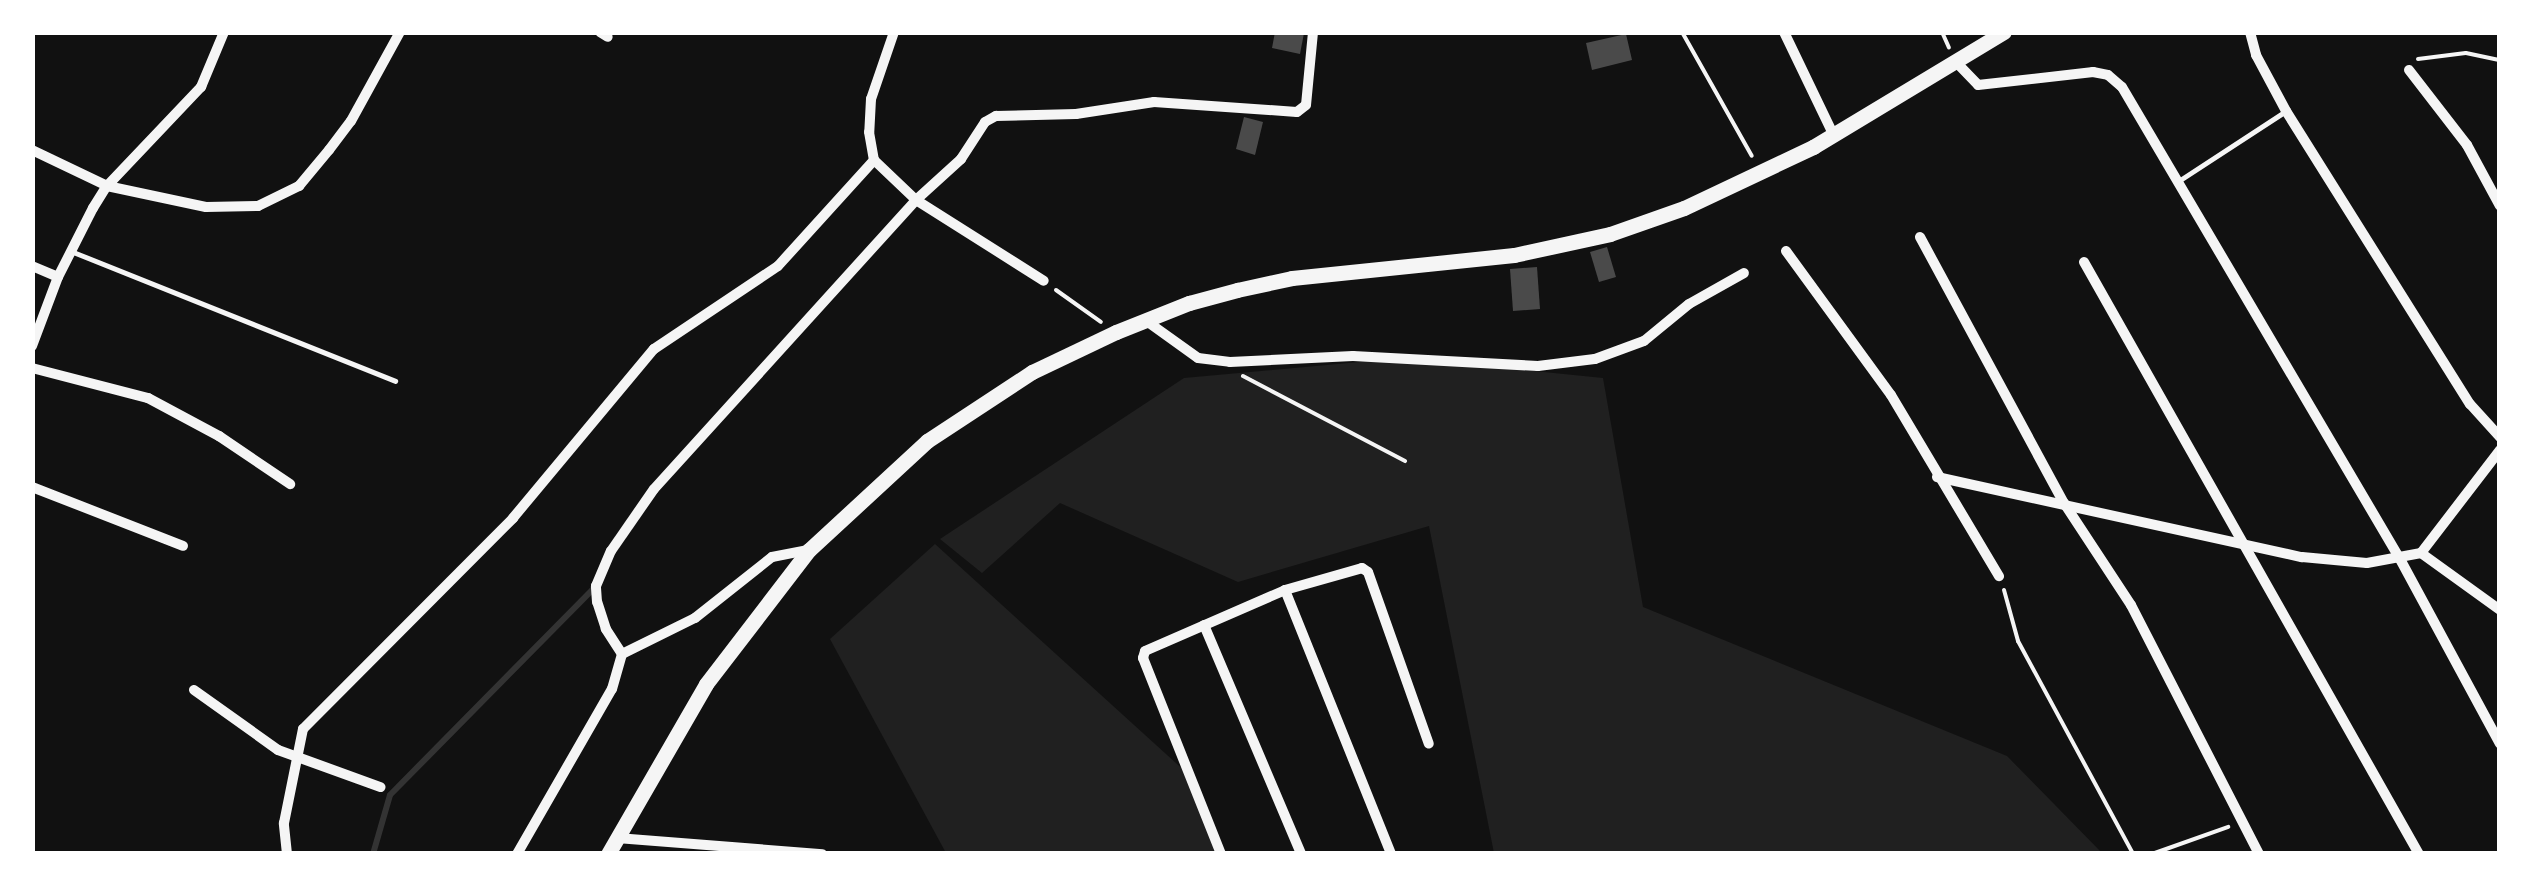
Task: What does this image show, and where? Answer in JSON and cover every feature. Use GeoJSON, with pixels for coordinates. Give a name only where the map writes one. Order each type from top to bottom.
{"type":"FeatureCollection","features":[{"type":"Feature","properties":{"kind":"main road"},"geometry":{"type":"LineString","coordinates":[[608,854],[706,684],[810,550],[880,480],[953,422],[1032,372],[1189,303],[1292,278],[1514,255],[1610,234],[1684,208],[1762,173],[1834,136],[2004,32]]}},
{"type":"Feature","properties":{"kind":"street"},"geometry":{"type":"LineString","coordinates":[[32,346],[58,277],[107,186],[186,108],[213,67],[224,32]]}},
{"type":"Feature","properties":{"kind":"street"},"geometry":{"type":"LineString","coordinates":[[32,150],[107,186],[206,207],[246,207],[279,199],[299,186],[351,121],[400,32]]}},
{"type":"Feature","properties":{"kind":"street"},"geometry":{"type":"LineString","coordinates":[[894,32],[871,99],[869,132],[874,160],[916,200],[1044,281]]}},
{"type":"Feature","properties":{"kind":"street"},"geometry":{"type":"LineString","coordinates":[[517,854],[612,688],[622,654],[600,616],[596,586],[611,551],[654,489],[916,200],[961,159],[980,128],[996,116],[1076,114],[1154,102],[1293,112],[1306,105],[1313,32]]}},
{"type":"Feature","properties":{"kind":"street"},"geometry":{"type":"LineString","coordinates":[[1784,32],[1834,136]]}},
{"type":"Feature","properties":{"kind":"street"},"geometry":{"type":"LineString","coordinates":[[2250,32],[2256,55],[2286,111],[2470,404],[2500,436]]}},
{"type":"Feature","properties":{"kind":"street"},"geometry":{"type":"LineString","coordinates":[[1955,61],[1970,80],[1988,87],[2093,72],[2108,74],[2122,86],[2180,180],[2316,423],[2400,559],[2500,744]]}},
{"type":"Feature","properties":{"kind":"street"},"geometry":{"type":"LineString","coordinates":[[2408,70],[2467,144],[2500,206]]}},
{"type":"Feature","properties":{"kind":"street"},"geometry":{"type":"LineString","coordinates":[[286,854],[284,823],[303,729],[514,518],[654,349],[778,266],[874,160]]}},
{"type":"Feature","properties":{"kind":"street"},"geometry":{"type":"LineString","coordinates":[[1920,237],[2064,503],[2131,605],[2259,854]]}},
{"type":"Feature","properties":{"kind":"street"},"geometry":{"type":"LineString","coordinates":[[1786,252],[1891,395],[1999,576]]}},
{"type":"Feature","properties":{"kind":"street"},"geometry":{"type":"LineString","coordinates":[[2084,262],[2238,542],[2419,854]]}},
{"type":"Feature","properties":{"kind":"street"},"geometry":{"type":"LineString","coordinates":[[32,266],[58,277]]}},
{"type":"Feature","properties":{"kind":"street"},"geometry":{"type":"LineString","coordinates":[[1145,320],[1198,358],[1230,362],[1353,356],[1538,366],[1595,359],[1644,340],[1689,304],[1744,273]]}},
{"type":"Feature","properties":{"kind":"street"},"geometry":{"type":"LineString","coordinates":[[32,368],[148,398],[219,436],[290,484]]}},
{"type":"Feature","properties":{"kind":"street"},"geometry":{"type":"LineString","coordinates":[[1938,477],[2334,562],[2400,559],[2421,553],[2500,450]]}},
{"type":"Feature","properties":{"kind":"street"},"geometry":{"type":"LineString","coordinates":[[32,487],[183,546]]}},
{"type":"Feature","properties":{"kind":"street"},"geometry":{"type":"LineString","coordinates":[[622,654],[694,618],[772,558],[810,550]]}},
{"type":"Feature","properties":{"kind":"street"},"geometry":{"type":"LineString","coordinates":[[2421,553],[2500,610]]}},
{"type":"Feature","properties":{"kind":"street"},"geometry":{"type":"LineString","coordinates":[[1221,854],[1142,658],[1146,651],[1285,590],[1348,569],[1368,572],[1429,744]]}},
{"type":"Feature","properties":{"kind":"street"},"geometry":{"type":"LineString","coordinates":[[1285,590],[1391,854]]}},
{"type":"Feature","properties":{"kind":"street"},"geometry":{"type":"LineString","coordinates":[[1204,624],[1302,854]]}},
{"type":"Feature","properties":{"kind":"street"},"geometry":{"type":"LineString","coordinates":[[194,690],[278,750],[380,787]]}},
{"type":"Feature","properties":{"kind":"street"},"geometry":{"type":"LineString","coordinates":[[617,838],[822,854]]}},
{"type":"Feature","properties":{"kind":"lane"},"geometry":{"type":"LineString","coordinates":[[2180,180],[2286,111]]}},
{"type":"Feature","properties":{"kind":"lane"},"geometry":{"type":"LineString","coordinates":[[71,251],[395,381]]}},
{"type":"Feature","properties":{"kind":"path"},"geometry":{"type":"LineString","coordinates":[[1682,32],[1762,173]]}},
{"type":"Feature","properties":{"kind":"path"},"geometry":{"type":"LineString","coordinates":[[2408,70],[2419,58],[2438,55],[2466,53],[2500,60]]}},
{"type":"Feature","properties":{"kind":"path"},"geometry":{"type":"LineString","coordinates":[[1044,281],[1116,332]]}},
{"type":"Feature","properties":{"kind":"path"},"geometry":{"type":"LineString","coordinates":[[1239,374],[1406,461]]}},
{"type":"Feature","properties":{"kind":"path"},"geometry":{"type":"LineString","coordinates":[[1999,576],[2015,617],[2018,641],[2133,854]]}},
{"type":"Feature","properties":{"kind":"path"},"geometry":{"type":"LineString","coordinates":[[2152,854],[2242,822]]}},
{"type":"Feature","properties":{"kind":"shaded area"},"geometry":{"type":"Polygon","coordinates":[[[1403,358],[1603,378],[1643,607],[2007,756],[2102,853],[1494,853],[1429,526],[1238,582],[1060,503],[982,573],[940,539],[1184,378],[1403,358]]]}},
{"type":"Feature","properties":{"kind":"shaded area"},"geometry":{"type":"Polygon","coordinates":[[[935,544],[1199,784],[1223,853],[946,853],[830,639],[935,544]]]}},
{"type":"Feature","properties":{"kind":"building"},"geometry":{"type":"Polygon","coordinates":[[[1275,32],[1304,33],[1300,54],[1272,48],[1275,32]]]}},
{"type":"Feature","properties":{"kind":"building"},"geometry":{"type":"Polygon","coordinates":[[[1626,34],[1632,60],[1592,70],[1586,43],[1626,34]]]}},
{"type":"Feature","properties":{"kind":"building"},"geometry":{"type":"Polygon","coordinates":[[[1244,117],[1263,122],[1255,155],[1236,149],[1244,117]]]}},
{"type":"Feature","properties":{"kind":"building"},"geometry":{"type":"Polygon","coordinates":[[[1607,247],[1616,277],[1599,282],[1590,252],[1607,247]]]}},
{"type":"Feature","properties":{"kind":"building"},"geometry":{"type":"Polygon","coordinates":[[[1537,267],[1540,309],[1513,311],[1510,269],[1537,267]]]}},
{"type":"Feature","properties":{"kind":"waterway"},"geometry":{"type":"LineString","coordinates":[[373,854],[390,795],[595,587]]}}]}
